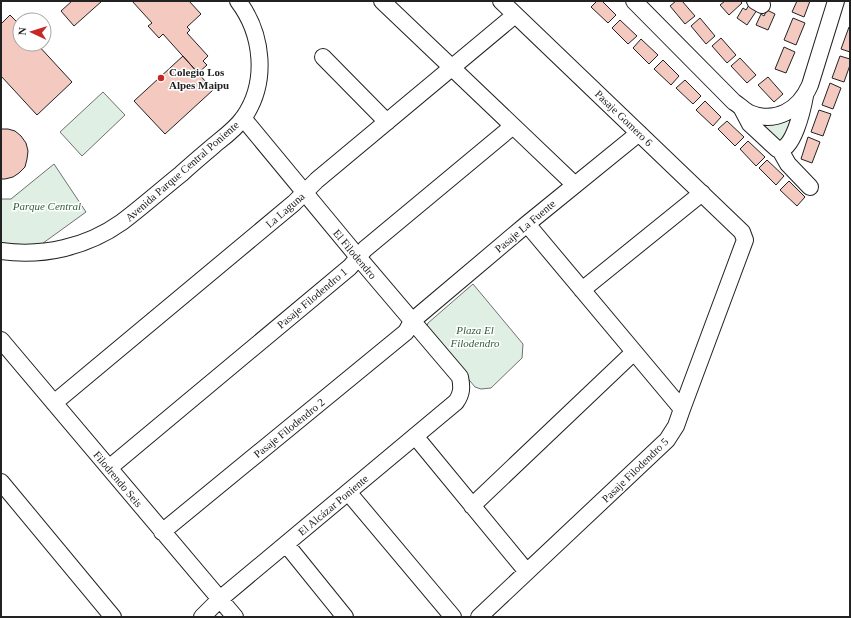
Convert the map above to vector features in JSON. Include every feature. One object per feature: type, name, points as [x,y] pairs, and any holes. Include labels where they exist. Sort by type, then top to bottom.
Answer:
[{"type":"street","name":"Avenida Parque Central Poniente","points":[[1,251],[26,253],[56,250],[85,242],[105,232],[123,221],[159,192],[243,118],[256,92],[260,58],[258,43],[253,26],[238,1]]},
{"type":"street","points":[[382,1],[575,185]]},
{"type":"street","name":"Pasaje Gomero 6","points":[[500,1],[702,193],[742,232],[745,237]]},
{"type":"street","points":[[634,1],[734,102],[748,112],[763,117],[777,116],[791,110],[806,95]]},
{"type":"street","points":[[780,150],[784,149],[789,144],[802,113],[806,95],[836,1]]},
{"type":"street","name":"La Laguna","points":[[54,403],[294,203],[317,180],[515,15]]},
{"type":"street","points":[[323,58],[387,122]]},
{"type":"street","points":[[741,107],[750,124],[777,149],[780,150],[788,164],[810,187]]},
{"type":"street","name":"El Filodendro","points":[[243,118],[304,193],[460,377],[462,391]]},
{"type":"street","name":"Pasaje Filodendro 1","points":[[109,468],[350,267],[365,249],[513,126]]},
{"type":"street","name":"Pasaje La Fuente","points":[[412,321],[527,224],[639,133]]},
{"type":"street","points":[[582,290],[702,193]]},
{"type":"street","points":[[527,224],[682,410]]},
{"type":"street","name":"Pasaje Filodendro 5","points":[[479,617],[667,440],[676,426],[745,243],[745,237]]},
{"type":"street","name":"Pasaje Filodendro 2","points":[[162,532],[406,332],[412,321]]},
{"type":"street","name":"Filodrendo Seis","points":[[1,340],[235,617]]},
{"type":"street","points":[[472,506],[634,352]]},
{"type":"street","name":"El Alcázar Poniente","points":[[202,617],[220,599],[456,402],[462,391]]},
{"type":"street","points":[[415,436],[527,572]]},
{"type":"street","points":[[1,482],[113,617]]},
{"type":"street","points":[[348,492],[453,617]]},
{"type":"street","points":[[286,544],[345,617]]},
{"type":"green space","points":[[103,92],[125,115],[82,156],[60,132]]},
{"type":"green space","points":[[796,115],[781,145],[763,125],[780,123]]},
{"type":"green space","name":"Parque Central","points":[[54,164],[86,212],[39,246],[1,243],[1,199],[11,199]]},
{"type":"green space","name":"Plaza El Filodendro","points":[[473,284],[523,344],[522,358],[491,388],[481,389],[475,387],[430,333],[427,326],[428,323]]},
{"type":"building","points":[[72,1],[102,1],[74,26],[61,11]]},
{"type":"building","points":[[132,1],[189,1],[201,14],[187,27],[190,30],[187,33],[208,56],[203,61],[207,65],[198,73],[163,34],[159,38],[148,26],[152,23]]},
{"type":"building","points":[[597,1],[602,1],[616,15],[608,23],[591,7]]},
{"type":"building","points":[[676,1],[682,1],[695,16],[685,24],[670,6]]},
{"type":"building","points":[[725,1],[740,1],[742,3],[729,15],[720,5]]},
{"type":"building","points":[[797,1],[810,1],[804,17],[792,12]]},
{"type":"building","points":[[749,5],[757,10],[747,25],[737,18],[743,8],[746,10]]},
{"type":"building","points":[[767,10],[775,14],[768,30],[756,25],[761,14],[764,16]]},
{"type":"building","points":[[10,15],[12,17],[12,52],[44,52],[72,82],[37,115],[1,76],[1,24]]},
{"type":"building","points":[[700,18],[715,36],[706,44],[691,26]]},
{"type":"building","points":[[793,18],[805,23],[796,45],[784,40]]},
{"type":"building","points":[[620,20],[637,36],[628,44],[612,28]]},
{"type":"building","points":[[849,27],[850,28],[850,52],[841,49]]},
{"type":"building","points":[[721,38],[736,55],[727,63],[712,46]]},
{"type":"building","points":[[641,39],[658,55],[649,64],[633,48]]},
{"type":"building","points":[[784,47],[795,52],[786,73],[775,69]]},
{"type":"building","points":[[183,56],[213,90],[165,134],[134,101]]},
{"type":"building","points":[[840,56],[850,59],[850,65],[844,82],[832,78]]},
{"type":"building","points":[[740,58],[756,75],[747,83],[731,66]]},
{"type":"building","points":[[663,60],[679,76],[671,85],[654,69]]},
{"type":"building","points":[[768,77],[783,94],[774,102],[758,85]]},
{"type":"building","points":[[685,80],[701,96],[693,104],[676,88]]},
{"type":"building","points":[[830,83],[841,88],[833,109],[822,105]]},
{"type":"building","points":[[705,101],[721,117],[713,126],[696,110]]},
{"type":"building","points":[[819,110],[831,114],[823,136],[811,132]]},
{"type":"building","points":[[727,121],[744,137],[735,146],[718,129]]},
{"type":"building","points":[[1,129],[15,131],[26,143],[28,151],[25,167],[13,177],[5,179],[1,179]]},
{"type":"building","points":[[808,137],[820,142],[812,163],[801,159]]},
{"type":"building","points":[[748,141],[765,157],[756,166],[740,149]]},
{"type":"building","points":[[767,160],[784,176],[776,185],[759,168]]},
{"type":"building","points":[[789,181],[805,197],[797,206],[780,190]]},
{"type":"place","name":"Colegio Los Alpes Maipu","points":[[161,78]]}]
